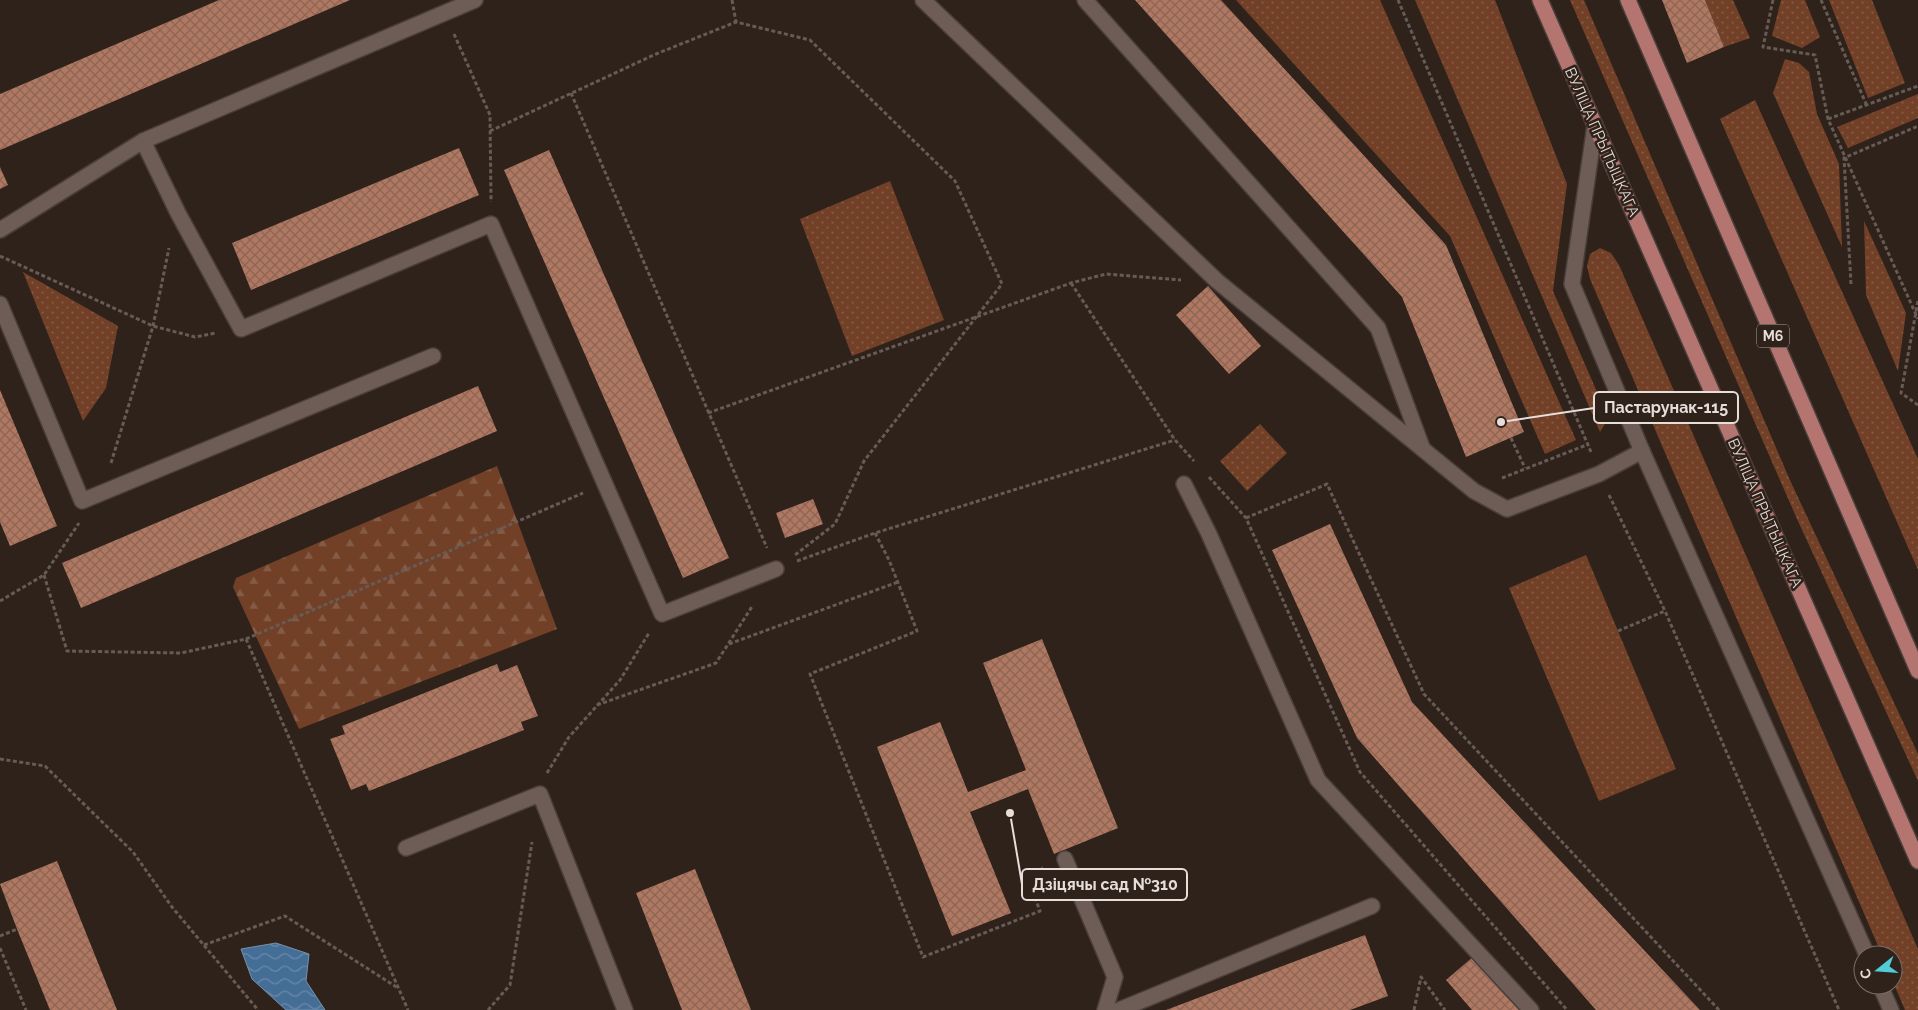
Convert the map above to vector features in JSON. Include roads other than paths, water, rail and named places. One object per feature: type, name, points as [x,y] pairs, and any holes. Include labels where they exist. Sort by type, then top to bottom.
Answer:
[{"type":"main road","name":"ВУЛІЦА ПРЫТЫЦКАГА","points":[[1540,0],[1918,861]]},
{"type":"main road","name":"М6","points":[[1628,0],[1918,671]]},
{"type":"lane","points":[[0,230],[143,141],[475,0]]},
{"type":"lane","points":[[923,0],[1217,281],[1474,491],[1506,509],[1600,474],[1642,451]]},
{"type":"lane","points":[[1085,0],[1378,328],[1423,449]]},
{"type":"lane","points":[[1595,126],[1572,284],[1642,451],[1863,945]]},
{"type":"lane","points":[[143,141],[178,213],[241,329],[491,224],[662,614],[776,569]]},
{"type":"lane","points":[[0,304],[82,501],[433,356]]},
{"type":"lane","points":[[1184,484],[1209,534],[1318,780],[1531,1010]]},
{"type":"lane","points":[[406,848],[540,794],[625,1010]]},
{"type":"lane","points":[[1065,859],[1115,977],[1105,1010]]},
{"type":"lane","points":[[1119,1010],[1372,906]]},
{"type":"lane","points":[[1884,995],[1891,1010]]},
{"type":"water","points":[[276,943],[309,954],[306,981],[325,1010],[286,1010],[252,979],[241,949]]},
{"type":"place","name":"Пастарунак-115","points":[[1501,422]]},
{"type":"place","name":"Дзіцячы сад №310","points":[[1010,813]]}]
